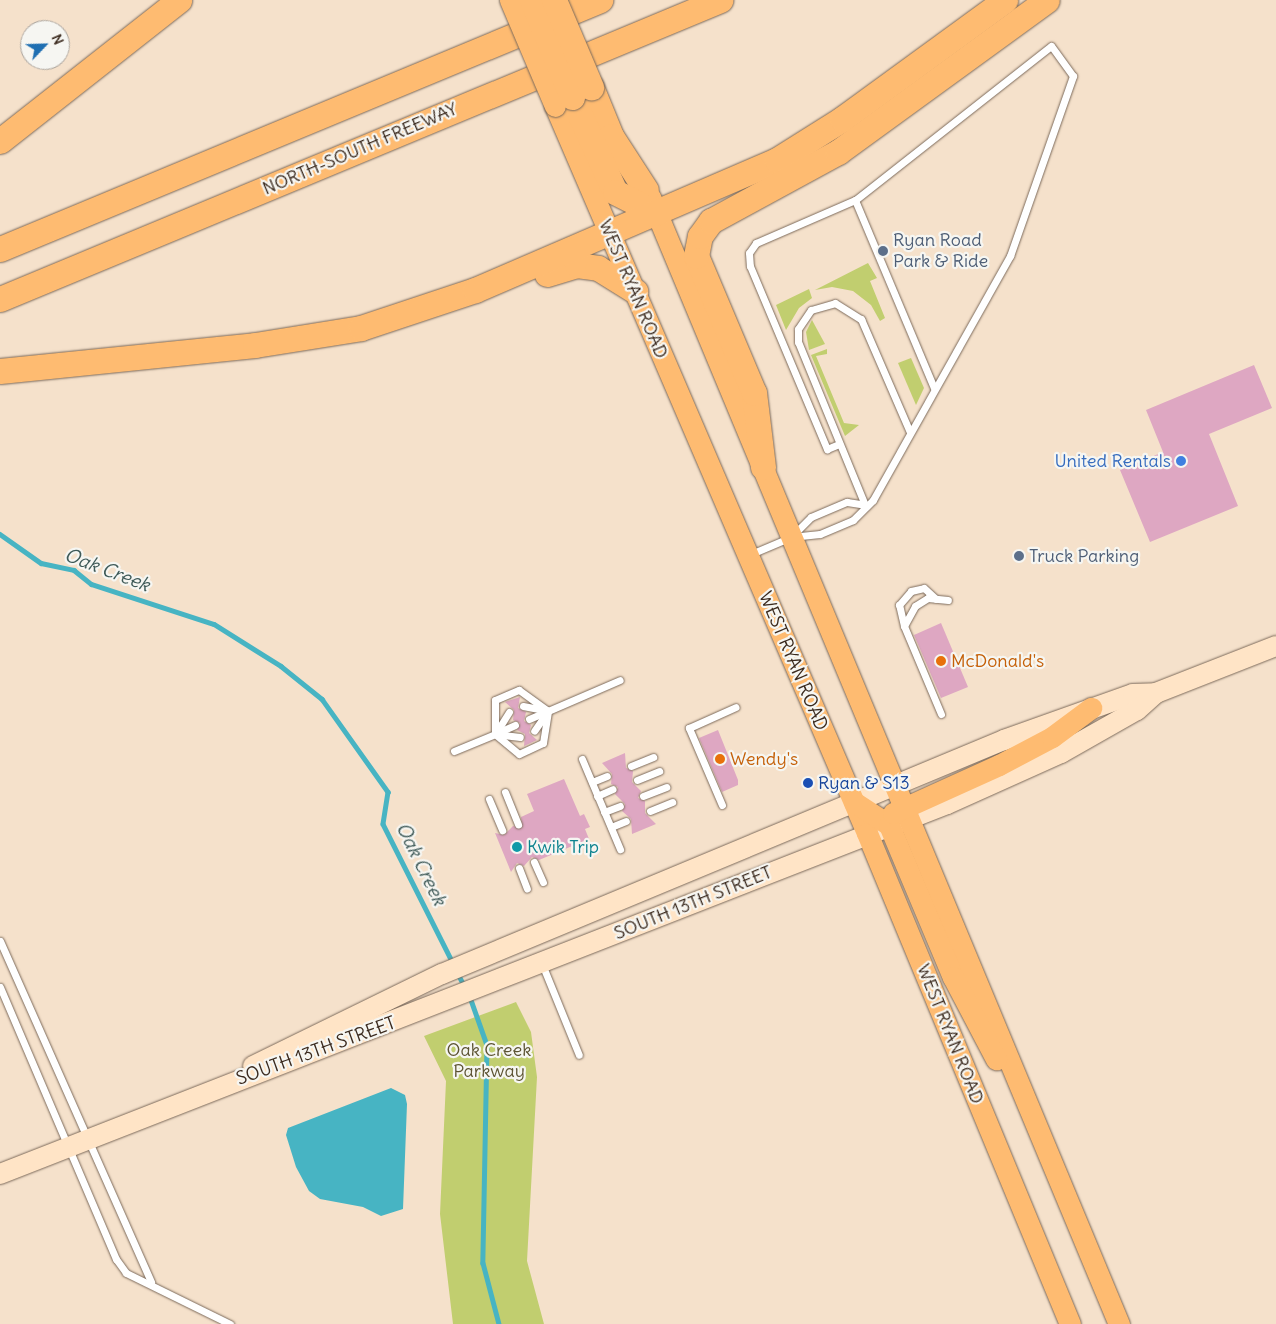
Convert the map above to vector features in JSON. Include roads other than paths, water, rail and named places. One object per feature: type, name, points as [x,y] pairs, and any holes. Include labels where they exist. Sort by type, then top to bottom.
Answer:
[{"type":"highway","points":[[0,141],[179,0]]},
{"type":"highway","points":[[532,0],[580,93],[646,190]]},
{"type":"highway","points":[[554,0],[580,93],[615,192],[656,212]]},
{"type":"highway","points":[[0,249],[600,0]]},
{"type":"highway","name":"NORTH-SOUTH FREEWAY","points":[[0,299],[720,0]]},
{"type":"highway","points":[[388,321],[609,233],[777,160],[842,119],[1005,0]]},
{"type":"highway","points":[[763,467],[754,393],[696,256],[700,236],[711,221],[838,152],[1047,0]]},
{"type":"highway","points":[[0,370],[255,345],[388,321],[430,318],[577,265],[598,268],[634,291]]},
{"type":"main road","name":"WEST RYAN ROAD","points":[[510,0],[580,93]]},
{"type":"main road","name":"WEST RYAN ROAD","points":[[565,0],[580,93],[609,233],[854,802],[880,826],[1070,1324]]},
{"type":"main road","points":[[646,190],[908,811],[1118,1323]]},
{"type":"main road","points":[[1025,1099],[994,1057],[880,826],[1052,736],[1091,708]]},
{"type":"street","name":"SOUTH 13TH STREET","points":[[216,1087],[296,1042],[442,974],[854,802],[1091,708],[1133,694],[1156,693],[1276,646]]},
{"type":"street","name":"SOUTH 13TH STREET","points":[[908,811],[1023,772],[1137,710],[1156,693]]},
{"type":"street","name":"SOUTH 13TH STREET","points":[[0,1174],[216,1087],[457,999],[880,826]]},
{"type":"lane","points":[[748,556],[791,537],[820,534],[853,520],[865,505],[873,500],[934,388],[1010,256],[1073,76],[1051,46],[855,200],[756,243],[749,253],[759,287],[827,449],[839,444]]},
{"type":"lane","points":[[855,200],[934,388]]},
{"type":"lane","points":[[865,505],[798,342],[804,318],[826,303],[843,305],[861,319],[910,432]]},
{"type":"lane","points":[[791,537],[812,517],[847,502],[865,505]]},
{"type":"lane","points":[[936,599],[924,588],[911,591],[899,605],[904,626],[940,714]]},
{"type":"lane","points":[[904,626],[915,606],[928,598],[948,600]]},
{"type":"lane","points":[[529,719],[620,680]]},
{"type":"lane","points":[[495,734],[495,700],[519,690],[548,711]]},
{"type":"lane","points":[[523,706],[548,711]]},
{"type":"lane","points":[[722,804],[689,728],[736,708]]},
{"type":"lane","points":[[534,731],[548,711]]},
{"type":"lane","points":[[495,734],[519,754],[543,743],[548,711]]},
{"type":"lane","points":[[495,734],[510,712]]},
{"type":"lane","points":[[454,751],[515,725]]},
{"type":"lane","points":[[495,734],[520,737]]},
{"type":"lane","points":[[631,766],[653,757]]},
{"type":"lane","points":[[582,759],[620,848]]},
{"type":"lane","points":[[637,780],[659,771]]},
{"type":"lane","points":[[592,782],[607,776]]},
{"type":"lane","points":[[643,796],[666,787]]},
{"type":"lane","points":[[598,796],[613,790]]},
{"type":"lane","points":[[505,792],[518,824]]},
{"type":"lane","points":[[489,799],[502,830]]},
{"type":"lane","points":[[650,811],[672,802]]},
{"type":"lane","points":[[604,812],[620,806]]},
{"type":"lane","points":[[611,827],[626,821]]},
{"type":"lane","points":[[534,862],[543,882]]},
{"type":"lane","points":[[519,868],[528,889]]},
{"type":"lane","points":[[0,941],[76,1142],[116,1259],[126,1272],[150,1282],[230,1324]]},
{"type":"lane","points":[[542,964],[579,1055]]},
{"type":"lane","points":[[0,987],[76,1142],[150,1282]]},
{"type":"water","points":[[391,1088],[405,1095],[407,1104],[403,1209],[381,1216],[363,1207],[320,1199],[309,1191],[296,1167],[286,1135],[288,1128]]},
{"type":"waterway","name":"Oak Creek","points":[[0,534],[41,563],[74,570],[91,584],[214,624],[281,666],[322,699],[388,792],[383,824],[453,963]]},
{"type":"waterway","name":"Oak Creek","points":[[457,972],[465,987]]},
{"type":"waterway","name":"Oak Creek","points":[[470,997],[487,1045],[483,1263],[499,1324]]},
{"type":"place","name":"Ryan Road Park & Ride","points":[[883,251]]},
{"type":"place","name":"United Rentals","points":[[1181,461]]},
{"type":"place","name":"Truck Parking","points":[[1019,556]]},
{"type":"place","name":"McDonald's","points":[[941,661]]},
{"type":"place","name":"Wendy's","points":[[720,759]]},
{"type":"place","name":"Ryan & S13","points":[[808,783]]},
{"type":"place","name":"Kwik Trip","points":[[517,847]]},
{"type":"park label","name":"Oak Creek Parkway","points":[[489,1061]]}]
